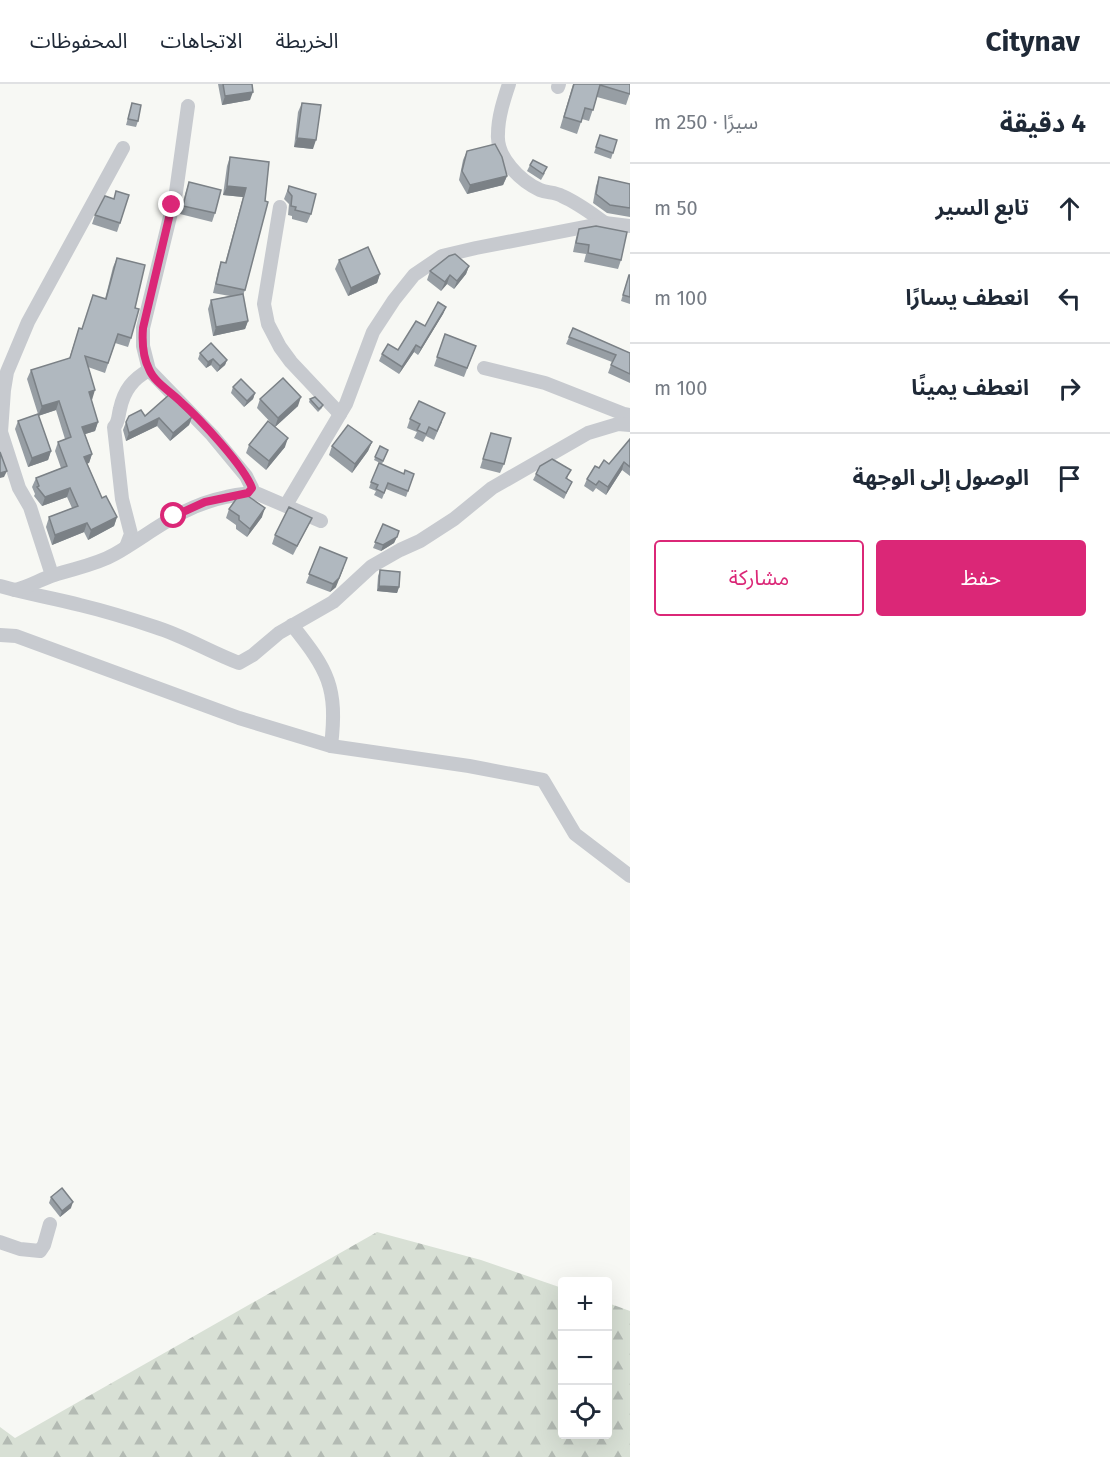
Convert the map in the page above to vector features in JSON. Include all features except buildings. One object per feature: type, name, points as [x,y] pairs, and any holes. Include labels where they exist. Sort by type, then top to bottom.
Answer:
[{"type":"street","points":[[509,84],[497,136],[504,157],[519,177],[541,191],[559,194],[578,204],[605,223]]},
{"type":"street","points":[[188,106],[176,192],[143,328],[143,346],[149,370],[195,416],[237,465],[250,482],[252,488],[248,493]]},
{"type":"street","points":[[52,576],[30,507],[19,488],[1,432],[3,390],[11,362],[28,322],[123,148]]},
{"type":"street","points":[[280,207],[264,304],[268,324],[291,362],[340,414]]},
{"type":"street","points":[[286,505],[353,389],[373,333],[414,275],[442,256],[465,250],[605,223],[630,226]]},
{"type":"street","points":[[484,368],[545,383],[630,415]]},
{"type":"street","points":[[126,547],[131,534],[122,500],[114,427],[129,386],[139,375],[149,370]]},
{"type":"street","points":[[0,586],[80,604],[153,626],[188,639],[215,654],[239,663],[292,625],[333,602],[372,566],[420,541],[454,519],[492,488],[588,433],[618,424],[630,424]]},
{"type":"street","points":[[15,590],[96,563],[126,547],[187,508],[210,500],[248,493],[258,494],[321,521]]},
{"type":"street","points":[[292,625],[322,664],[330,682],[334,716],[331,746]]},
{"type":"street","points":[[0,635],[16,636],[239,718],[331,746],[468,766],[543,780],[575,834],[630,876]]},
{"type":"street","points":[[0,1242],[20,1249],[40,1251],[50,1224]]},
{"type":"green space","points":[[377,1232],[481,1260],[558,1287],[558,1439],[612,1439],[612,1304],[630,1311],[630,1457],[0,1457],[0,1427],[15,1438]]},
{"type":"route","points":[[172,205],[143,328],[143,346],[147,363],[153,375],[195,416],[237,465],[252,488],[248,493],[205,502],[187,508],[174,516]]}]
